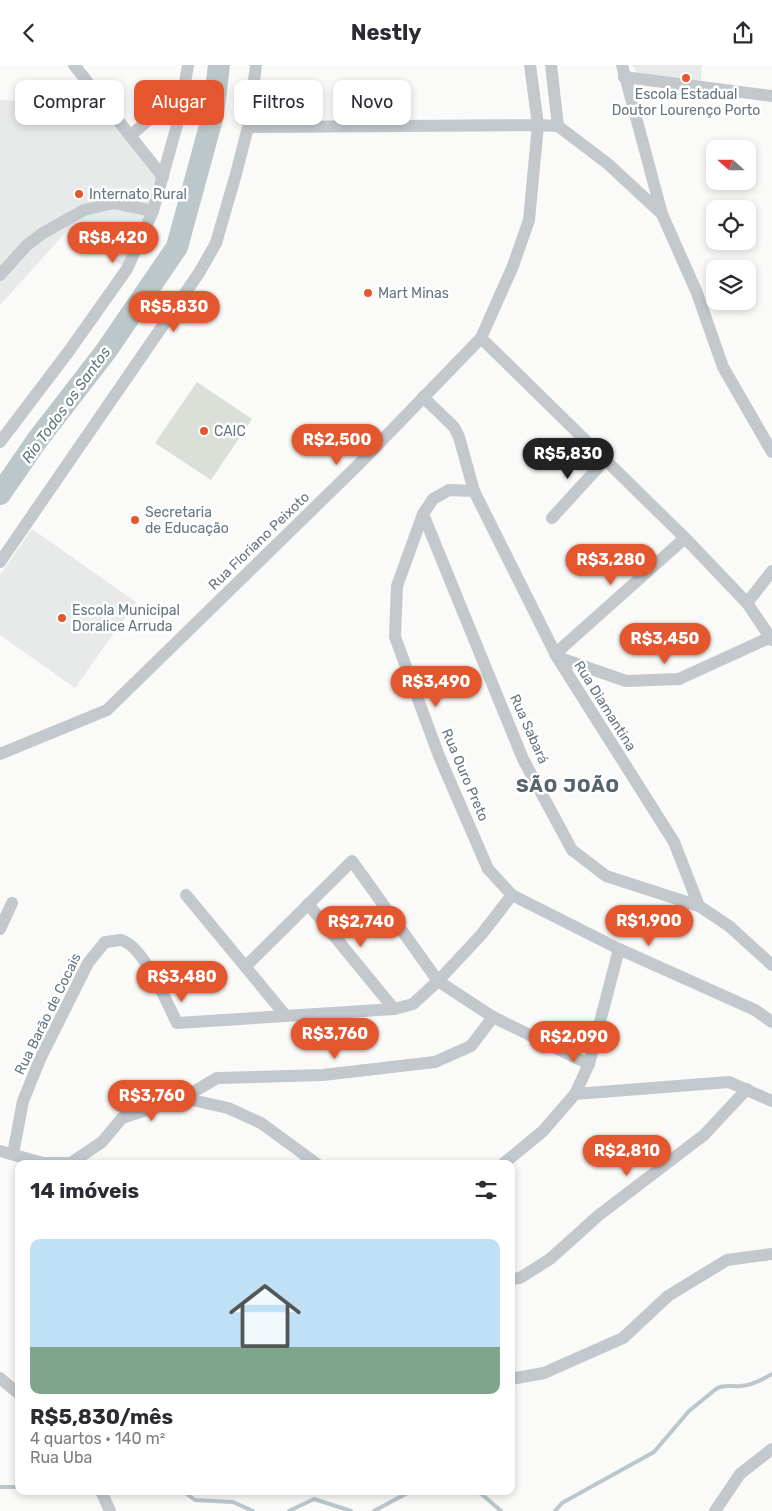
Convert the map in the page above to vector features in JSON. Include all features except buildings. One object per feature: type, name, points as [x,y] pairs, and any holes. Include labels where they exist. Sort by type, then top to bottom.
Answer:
[{"type":"street","points":[[74,65],[163,177]]},
{"type":"street","points":[[186,80],[188,65]]},
{"type":"street","points":[[0,562],[199,273],[216,243],[248,127],[256,65]]},
{"type":"street","name":"Rua Floriano Peixoto","points":[[0,754],[107,710],[357,466],[481,338],[514,266],[529,220],[538,125],[530,65]]},
{"type":"street","points":[[552,65],[558,126]]},
{"type":"street","points":[[772,96],[623,71],[662,214],[697,293],[723,367],[772,453]]},
{"type":"street","points":[[130,136],[143,125]]},
{"type":"street","points":[[0,442],[69,351],[126,269],[153,211],[177,125]]},
{"type":"street","points":[[248,127],[558,126],[608,163],[662,214]]},
{"type":"street","points":[[0,275],[37,237],[84,210],[114,203],[153,211]]},
{"type":"street","points":[[481,338],[685,538],[747,603],[771,638],[678,679],[626,681],[556,656],[685,538]]},
{"type":"street","name":"Rua Diamantina","points":[[424,397],[454,427],[459,437],[474,491],[556,656],[674,842],[699,906]]},
{"type":"street","points":[[552,518],[605,460]]},
{"type":"street","points":[[423,514],[433,499],[449,490],[474,491]]},
{"type":"street","name":"Rua Ouro Preto","points":[[423,514],[397,586],[395,637],[439,755],[488,869],[512,895]]},
{"type":"street","name":"Rua Sabará","points":[[423,514],[524,759],[572,849],[606,876],[699,906],[729,926],[772,965]]},
{"type":"street","points":[[747,603],[772,571]]},
{"type":"street","points":[[246,966],[349,862],[355,862],[438,981],[493,1017],[589,1064]]},
{"type":"street","points":[[186,895],[286,1016]]},
{"type":"street","points":[[512,895],[619,949],[755,1010],[772,1022]]},
{"type":"street","name":"Rua Barão de Cocais","points":[[13,1154],[23,1101],[41,1057],[88,963],[105,942],[120,940],[134,947],[156,982],[177,1023],[394,1009],[413,1004],[438,981],[481,935],[512,895]]},
{"type":"street","points":[[0,929],[12,903]]},
{"type":"street","points":[[308,904],[394,1009]]},
{"type":"street","points":[[508,1160],[542,1131],[575,1094],[589,1064],[619,949]]},
{"type":"street","points":[[75,1160],[102,1142],[122,1118],[183,1098],[217,1078],[323,1075],[435,1062],[471,1046],[493,1017]]},
{"type":"street","points":[[575,1094],[729,1082],[772,1101]]},
{"type":"street","points":[[515,1279],[520,1279],[550,1259],[599,1215],[704,1135],[747,1089]]},
{"type":"street","points":[[183,1098],[228,1108],[261,1123],[311,1160]]},
{"type":"street","points":[[0,1151],[33,1160]]},
{"type":"street","points":[[515,1378],[544,1373],[623,1338],[668,1296],[727,1260],[772,1254]]},
{"type":"street","points":[[0,1377],[15,1387]]},
{"type":"street","points":[[715,1511],[740,1475],[772,1449]]},
{"type":"street","points":[[104,1495],[110,1511]]},
{"type":"shaded area","name":"Escola Estadual Doutor Lourenço Porto","points":[[632,65],[702,65],[701,82],[638,73]]},
{"type":"shaded area","name":"Internato Rural","points":[[0,100],[15,101],[15,125],[121,125],[163,177],[127,269],[68,230],[0,305]]},
{"type":"shaded area","name":"CAIC","points":[[197,382],[252,419],[211,480],[155,443]]},
{"type":"shaded area","name":"Escola Municipal Doralice Arruda","points":[[32,529],[136,602],[75,688],[0,635],[0,575]]},
{"type":"waterway","name":"Rio Todos os Santos","points":[[0,494],[38,439],[106,351],[177,247],[213,115],[219,65]]},
{"type":"waterway","points":[[555,1511],[562,1503],[654,1452],[689,1411],[719,1387],[749,1385],[772,1374]]},
{"type":"waterway","points":[[0,1487],[15,1487]]},
{"type":"waterway","points":[[188,1495],[195,1500],[233,1502],[253,1511]]},
{"type":"waterway","points":[[374,1511],[404,1495]]},
{"type":"waterway","points":[[483,1495],[501,1511]]},
{"type":"waterway","points":[[289,1511],[314,1499],[351,1511]]},
{"type":"place","name":"Escola Estadual Doutor Lourenço Porto","points":[[686,78]]},
{"type":"place","name":"Internato Rural","points":[[79,194]]},
{"type":"place","name":"Mart Minas","points":[[368,293]]},
{"type":"place","name":"CAIC","points":[[204,431]]},
{"type":"place","name":"Secretaria de Educação","points":[[135,520]]},
{"type":"place","name":"Escola Municipal Doralice Arruda","points":[[62,618]]},
{"type":"district","name":"SÃO JOÃO","points":[[568,785]]}]
